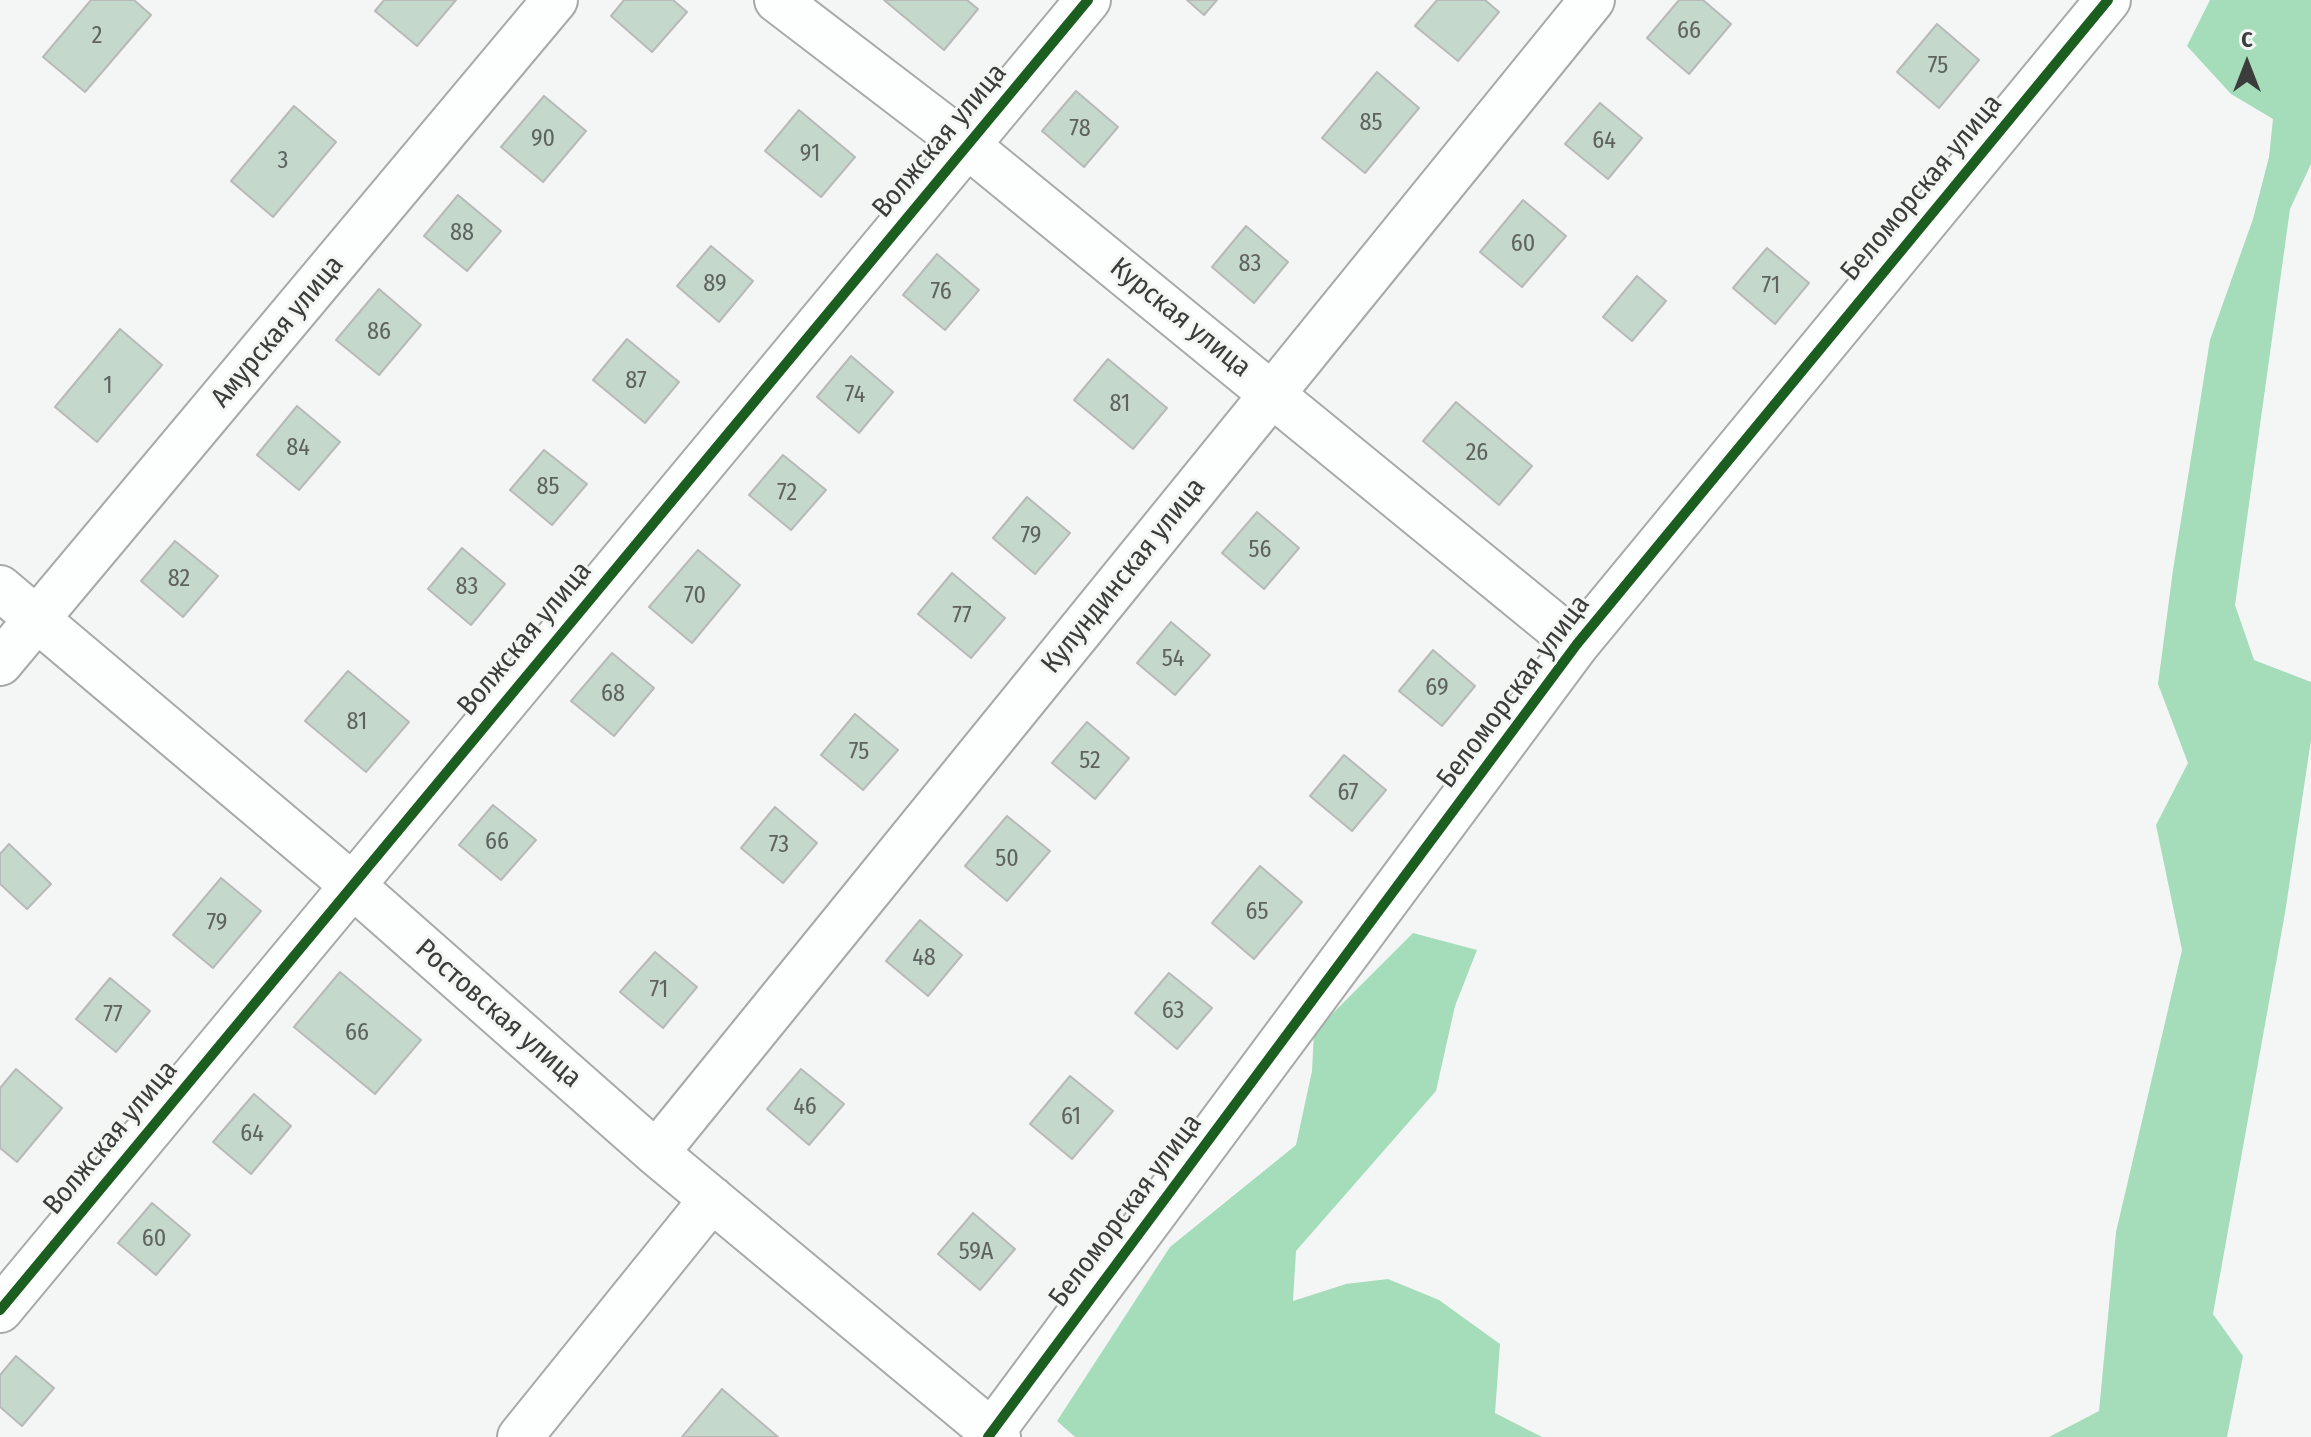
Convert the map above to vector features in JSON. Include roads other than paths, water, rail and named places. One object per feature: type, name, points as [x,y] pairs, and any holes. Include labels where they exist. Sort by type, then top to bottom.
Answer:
[{"type":"street","name":"Амурская улица","points":[[0,663],[555,0]]},
{"type":"street","name":"Курская улица","points":[[777,0],[968,146],[1577,644]]},
{"type":"street","name":"Волжская улица","points":[[0,1310],[1088,0]]},
{"type":"street","name":"Кулундинская улица","points":[[656,1153],[1592,0]]},
{"type":"street","name":"Беломорская улица","points":[[993,1435],[1577,644],[2108,0]]},
{"type":"street","name":"Ростовская улица","points":[[0,588],[351,884],[656,1153],[993,1435]]},
{"type":"street","points":[[520,1437],[712,1199]]}]
